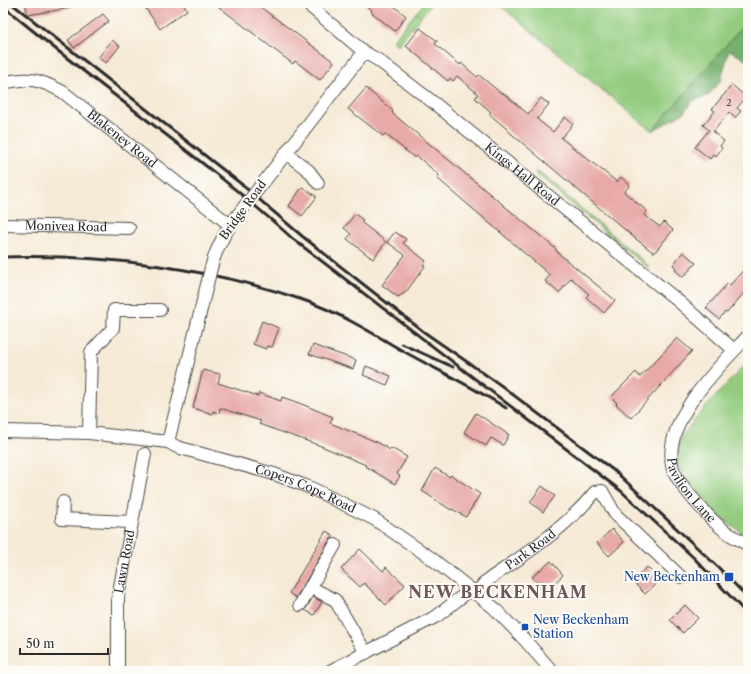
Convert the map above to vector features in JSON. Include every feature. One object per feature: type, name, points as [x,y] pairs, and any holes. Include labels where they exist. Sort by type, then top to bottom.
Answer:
[{"type":"street","name":"Kings Hall Road","points":[[306,3],[364,52],[378,60],[440,108],[680,303],[734,350]]},
{"type":"street","name":"Bridge Road","points":[[168,442],[217,248],[230,225],[364,52]]},
{"type":"street","name":"Blakeney Road","points":[[3,83],[20,79],[43,81],[63,92],[230,225]]},
{"type":"street","points":[[286,154],[309,171],[318,183]]},
{"type":"street","name":"Monivea Road","points":[[3,225],[129,228]]},
{"type":"street","points":[[89,433],[91,352],[112,328],[114,310],[160,310]]},
{"type":"street","name":"Pavilion Lane","points":[[748,336],[692,398],[682,418],[672,448],[672,466],[674,473],[685,488],[714,522],[725,532],[748,545]]},
{"type":"street","name":"Copers Cope Road","points":[[3,431],[89,433],[168,442],[177,447],[226,459],[274,474],[311,488],[374,519],[431,558],[493,608],[523,638],[552,671]]},
{"type":"street","name":"Lawn Road","points":[[118,671],[118,596],[145,454]]},
{"type":"street","name":"Park Road","points":[[330,671],[437,616],[465,594],[480,588],[485,582],[535,548],[581,510],[595,492],[602,491],[615,514],[681,577]]},
{"type":"street","points":[[63,502],[62,520],[131,522]]},
{"type":"street","points":[[300,605],[335,545]]},
{"type":"street","points":[[310,587],[335,600],[366,653]]},
{"type":"green space","points":[[424,3],[432,3],[398,45],[392,41]]},
{"type":"green space","points":[[497,3],[748,3],[748,20],[652,131]]},
{"type":"green space","points":[[748,20],[748,61],[729,50],[721,80],[708,96],[692,101],[684,113],[652,131]]},
{"type":"green space","points":[[537,171],[649,266],[648,268],[535,173]]},
{"type":"green space","points":[[748,361],[748,536],[711,510],[699,498],[681,473],[677,459],[678,445],[689,427]]},
{"type":"building","points":[[25,3],[70,3],[70,8],[28,15]]},
{"type":"building","points":[[142,3],[183,3],[187,10],[160,29]]},
{"type":"building","points":[[214,3],[255,3],[334,62],[320,80],[295,61],[293,64]]},
{"type":"building","points":[[362,3],[390,3],[406,16],[395,31]]},
{"type":"building","points":[[103,14],[109,21],[74,48],[68,40]]},
{"type":"building","points":[[420,28],[437,41],[435,44],[460,65],[461,63],[477,77],[479,75],[528,114],[541,98],[549,104],[537,119],[553,132],[565,117],[573,124],[561,138],[617,182],[621,177],[630,185],[624,192],[647,211],[644,215],[660,227],[664,222],[673,230],[655,252],[636,239],[489,114],[491,112],[475,98],[478,94],[457,76],[453,81],[450,78],[448,81],[406,46]]},
{"type":"building","points":[[112,40],[120,46],[106,63],[98,58]]},
{"type":"building","points":[[732,85],[746,97],[737,108],[741,111],[735,118],[729,112],[713,132],[724,141],[720,146],[722,148],[716,156],[713,154],[710,159],[695,147],[709,130],[703,125],[715,111],[712,109]]},
{"type":"building","points":[[366,88],[393,111],[392,113],[555,248],[558,253],[615,300],[604,313],[586,297],[589,294],[571,278],[559,293],[545,281],[550,275],[437,178],[439,175],[417,156],[415,158],[385,134],[383,136],[348,109]]},
{"type":"building","points":[[302,187],[316,196],[316,198],[302,216],[289,206]]},
{"type":"building","points":[[355,214],[363,220],[361,222],[386,242],[373,259],[347,239],[351,234],[344,228]]},
{"type":"building","points":[[395,232],[406,239],[403,243],[426,261],[423,265],[425,266],[406,292],[398,297],[382,285],[405,255],[387,242]]},
{"type":"building","points":[[683,252],[696,263],[683,277],[675,270],[676,268],[673,265]]},
{"type":"building","points":[[748,265],[748,288],[727,313],[725,312],[719,319],[706,308],[727,284],[730,285]]},
{"type":"building","points":[[262,321],[279,328],[272,347],[267,346],[266,349],[253,344]]},
{"type":"building","points":[[677,338],[692,351],[631,418],[616,404],[617,403],[611,397],[636,372],[640,377]]},
{"type":"building","points":[[313,345],[356,360],[353,369],[309,354]]},
{"type":"building","points":[[366,366],[391,376],[387,385],[363,375]]},
{"type":"building","points":[[203,370],[220,374],[218,383],[258,396],[259,393],[281,401],[282,397],[333,417],[330,423],[379,443],[390,450],[391,448],[407,457],[397,474],[400,476],[395,484],[365,466],[366,465],[321,446],[259,424],[261,421],[220,408],[219,413],[213,411],[213,414],[193,408]]},
{"type":"building","points":[[476,413],[509,435],[503,445],[491,438],[486,446],[464,432]]},
{"type":"building","points":[[435,468],[450,477],[451,475],[480,494],[466,517],[452,509],[451,510],[422,491]]},
{"type":"building","points":[[542,486],[555,496],[543,512],[530,502]]},
{"type":"building","points":[[612,529],[624,542],[609,556],[597,543]]},
{"type":"building","points":[[326,531],[334,536],[329,541],[296,598],[289,593]]},
{"type":"building","points":[[360,549],[383,571],[386,567],[405,585],[386,605],[364,583],[360,587],[341,569]]},
{"type":"building","points":[[551,561],[563,575],[545,592],[532,577]]},
{"type":"building","points":[[647,567],[660,580],[645,594],[632,581]]},
{"type":"building","points":[[313,597],[322,602],[314,615],[305,610]]},
{"type":"building","points":[[685,605],[698,618],[683,633],[670,620]]},
{"type":"railway","points":[[11,3],[240,183],[302,236],[424,332],[499,384],[617,473],[719,568],[748,598]]},
{"type":"railway","points":[[3,6],[39,36],[186,150],[258,208],[293,239],[621,491],[694,558],[748,615]]},
{"type":"railway","points":[[3,257],[79,258],[118,261],[195,272],[270,290],[306,301],[343,317],[506,408]]},
{"type":"railway","points":[[402,344],[453,367]]},
{"type":"place","name":"New Beckenham","points":[[729,577]]},
{"type":"place","name":"New Beckenham Station","points":[[525,627]]},
{"type":"district","name":"NEW BECKENHAM","points":[[498,592]]}]
